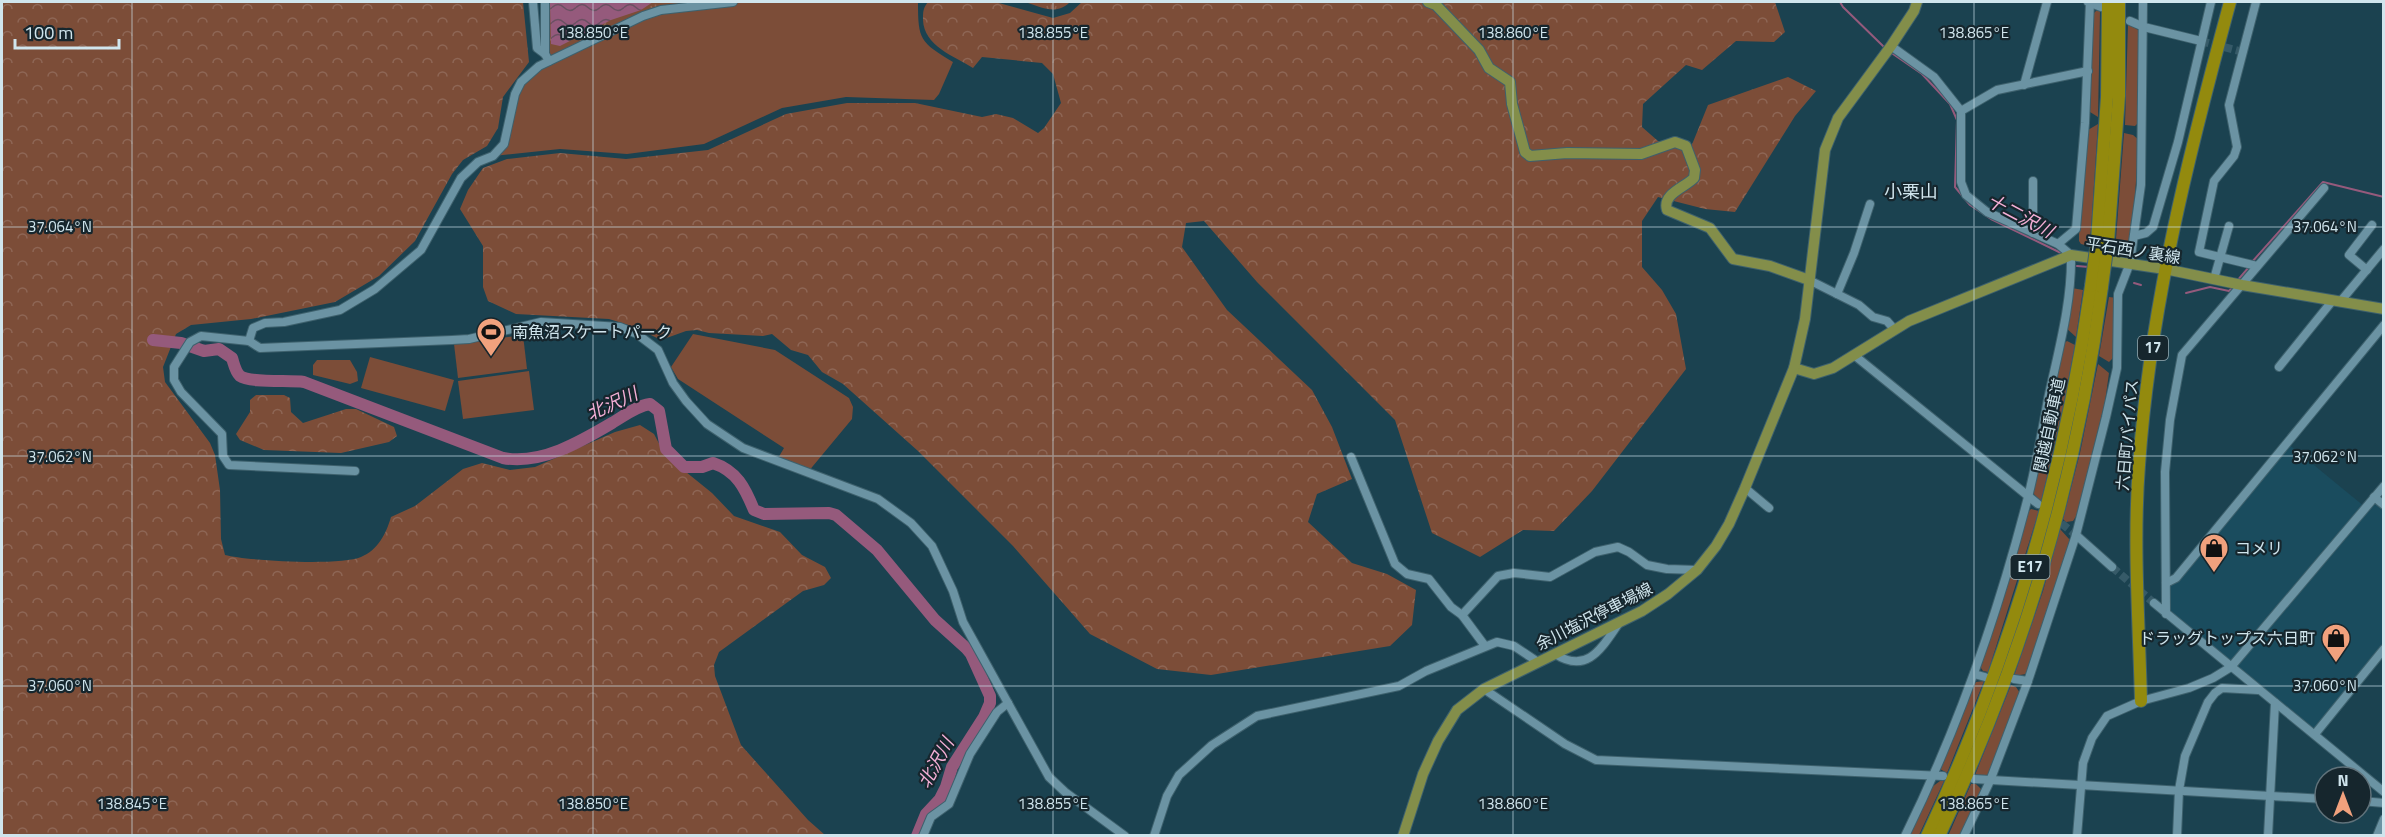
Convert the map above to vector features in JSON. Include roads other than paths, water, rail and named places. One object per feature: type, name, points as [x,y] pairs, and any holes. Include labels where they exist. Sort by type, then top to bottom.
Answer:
[{"type":"highway","name":"関越自動車道","points":[[1939,836],[1998,698],[2017,646],[2049,543],[2079,425],[2119,96],[2119,2]]},
{"type":"highway","name":"六日町バイパス","points":[[2141,701],[2137,543],[2139,468],[2145,402],[2165,269],[2188,165],[2230,2]]},
{"type":"highway","name":"関越自動車道","points":[[2103,241],[2107,97],[2104,4]]},
{"type":"highway","name":"関越自動車道","points":[[1927,836],[1987,696],[2038,540],[2065,432],[2097,286]]},
{"type":"main road","points":[[1428,2],[1436,5],[1479,50],[1489,68],[1510,82],[1512,104],[1525,152],[1530,156],[1568,153],[1641,154],[1675,142],[1686,146],[1695,170],[1694,178],[1667,197],[1665,204],[1667,210],[1710,228],[1733,259],[1770,266],[1809,280],[1825,150],[1838,118],[1891,46],[1914,11],[1917,2]]},
{"type":"main road","name":"平石西ノ裏線","points":[[1794,368],[1814,374],[1833,368],[1909,321],[2071,255],[2165,269],[2242,285],[2384,309]]},
{"type":"main road","name":"余川塩沢停車場線","points":[[1403,836],[1423,774],[1438,741],[1457,710],[1484,688],[1620,622],[1668,594],[1697,570],[1716,546],[1745,488],[1794,368],[1805,319],[1809,280]]},
{"type":"street","points":[[533,2],[537,48],[547,57]]},
{"type":"street","points":[[545,2],[547,57]]},
{"type":"street","points":[[249,341],[254,327],[265,323],[285,322],[340,310],[375,289],[421,250],[461,178],[478,162],[493,156],[504,144],[515,94],[521,82],[547,57],[661,10],[733,2]]},
{"type":"street","points":[[2024,85],[2047,2]]},
{"type":"street","points":[[2058,244],[2076,229],[2088,71],[2089,2],[2104,4]]},
{"type":"street","points":[[1964,836],[1990,781],[2028,681],[2076,535],[2117,368],[2118,294],[2130,263],[2141,185],[2143,2]]},
{"type":"street","points":[[2134,236],[2146,233],[2153,227],[2178,142],[2211,2]]},
{"type":"street","points":[[2256,2],[2229,105],[2237,147],[2234,156],[2214,181],[2199,252],[2257,266]]},
{"type":"street","points":[[2130,21],[2144,27],[2201,41]]},
{"type":"street","points":[[1891,46],[1934,77],[1953,98],[1961,111],[1961,182],[1966,195],[1987,212],[2058,244],[2071,255],[2072,275],[2063,330],[2028,496],[1974,674],[1939,776],[1905,836]]},
{"type":"street","points":[[1961,111],[1997,90],[2088,71]]},
{"type":"street","points":[[2033,181],[2033,233]]},
{"type":"street","points":[[2166,614],[2164,472],[2170,420],[2182,355],[2324,188]]},
{"type":"street","points":[[1837,294],[1870,204]]},
{"type":"street","points":[[2367,270],[2349,255],[2372,225]]},
{"type":"street","points":[[2214,279],[2229,226]]},
{"type":"street","points":[[2279,367],[2384,249]]},
{"type":"street","points":[[1809,280],[1868,310],[1873,317],[1887,321],[1894,329]]},
{"type":"street","points":[[355,471],[229,465],[223,456],[222,434],[181,392],[174,380],[174,367],[190,342],[201,336],[249,341],[260,348],[453,340],[469,339],[541,322],[602,324],[620,327],[637,334],[657,350],[673,383],[707,424],[743,448],[878,499],[911,523],[932,546],[953,591],[963,622],[1049,777],[1065,792],[1125,836]]},
{"type":"street","points":[[2166,583],[2176,578],[2384,325]]},
{"type":"street","points":[[1854,355],[2038,504]]},
{"type":"street","points":[[1351,457],[1395,564],[1407,574],[1429,579],[1451,607],[1462,615],[1485,646]]},
{"type":"street","points":[[2077,836],[2082,763],[2092,738],[2107,716],[2141,701],[2189,688],[2231,667],[2384,486]]},
{"type":"street","points":[[1745,488],[1769,508]]},
{"type":"street","points":[[2374,497],[2384,505]]},
{"type":"street","points":[[2076,535],[2112,567]]},
{"type":"street","points":[[1462,615],[1498,576],[1514,573],[1550,578],[1595,552],[1618,547],[1647,565],[1667,569],[1697,570]]},
{"type":"street","points":[[2154,603],[2384,792]]},
{"type":"street","points":[[1555,654],[1563,659],[1583,661],[1597,655],[1620,622]]},
{"type":"street","points":[[1154,836],[1167,796],[1179,775],[1212,745],[1257,716],[1399,686],[1426,670],[1497,642],[1514,646],[1538,662]]},
{"type":"street","points":[[2315,734],[2384,649]]},
{"type":"street","points":[[1974,674],[1985,677]]},
{"type":"street","points":[[2014,680],[2028,681]]},
{"type":"street","points":[[1484,688],[1565,744],[1596,760],[1939,776]]},
{"type":"street","points":[[2177,836],[2179,790],[2185,756],[2208,702],[2222,688],[2259,690]]},
{"type":"street","points":[[923,836],[931,817],[949,804],[970,754],[997,712],[1008,703]]},
{"type":"street","points":[[2268,836],[2275,703]]},
{"type":"street","points":[[1974,779],[2313,798]]},
{"type":"street","points":[[2377,836],[2384,819]]},
{"type":"water","points":[[550,2],[653,2],[641,10],[611,20],[560,46],[551,44]]},
{"type":"waterway","name":"十二沢川","points":[[1840,2],[1883,46]]},
{"type":"waterway","name":"十二沢川","points":[[1893,54],[1922,74],[1950,104],[1957,120],[1955,187],[1970,205],[1991,219],[2061,253]]},
{"type":"waterway","name":"十二沢川","points":[[2252,262],[2323,182],[2384,197]]},
{"type":"waterway","name":"十二沢川","points":[[2077,266],[2089,267]]},
{"type":"waterway","name":"十二沢川","points":[[2237,281],[2249,267]]},
{"type":"waterway","name":"十二沢川","points":[[2134,283],[2141,285]]},
{"type":"waterway","name":"十二沢川","points":[[2186,293],[2210,287],[2229,291],[2232,288]]},
{"type":"waterway","name":"北沢川","points":[[153,340],[181,343],[204,351],[219,349],[232,358],[237,372],[245,378],[304,382],[503,458],[532,458],[560,450],[635,409],[650,404],[659,411],[666,449],[684,467],[702,467],[713,463],[721,466],[739,481],[754,510],[764,514],[829,513],[836,515],[877,550],[935,620],[966,648],[990,696],[990,703],[984,717],[952,767],[940,799],[926,814],[917,836]]},
{"type":"tunnel","points":[[2201,41],[2243,52]]},
{"type":"tunnel","points":[[2052,516],[2076,535]]},
{"type":"tunnel","points":[[2112,567],[2154,603]]},
{"type":"place","name":"南魚沼スケートパーク","points":[[491,358]]},
{"type":"place","name":"コメリ","points":[[2214,574]]},
{"type":"place","name":"ドラッグトップス六日町","points":[[2336,664]]},
{"type":"district","name":"小栗山","points":[[1911,192]]}]
